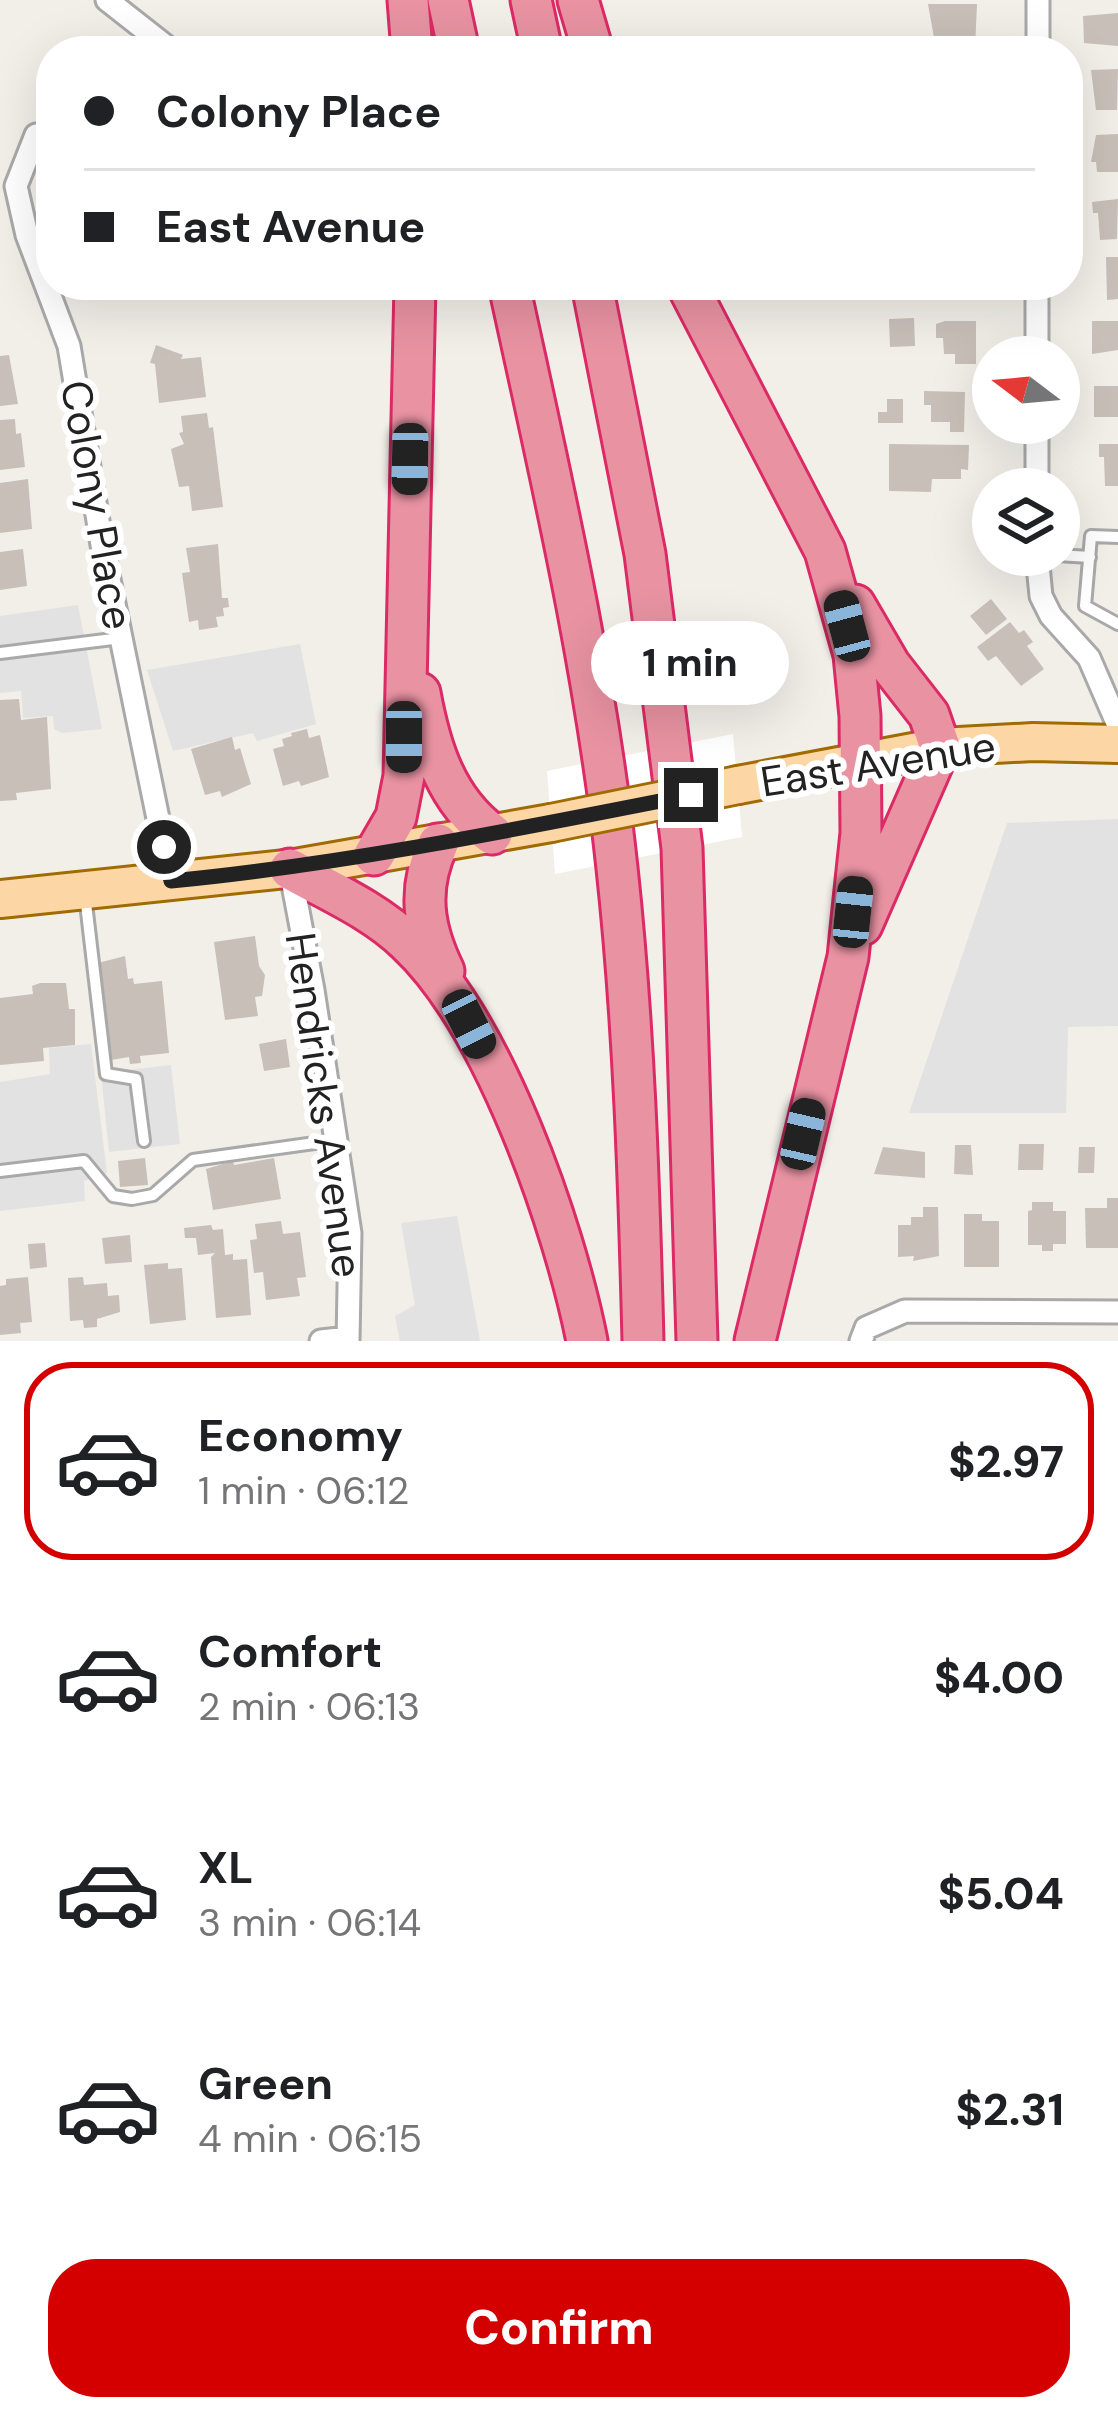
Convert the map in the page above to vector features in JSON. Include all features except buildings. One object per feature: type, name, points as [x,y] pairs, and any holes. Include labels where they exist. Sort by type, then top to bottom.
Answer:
[{"type":"highway","points":[[408,0],[411,36]]},
{"type":"highway","points":[[448,0],[456,36]]},
{"type":"highway","points":[[531,0],[539,36]]},
{"type":"highway","points":[[578,0],[589,36]]},
{"type":"highway","points":[[374,855],[396,817],[404,776],[415,300]]},
{"type":"highway","points":[[512,300],[588,669],[617,865],[633,1059],[643,1341]]},
{"type":"highway","points":[[595,300],[648,574],[682,848],[697,1341]]},
{"type":"highway","points":[[695,300],[825,551],[890,665],[929,715],[940,748],[848,957]]},
{"type":"highway","points":[[755,1341],[848,957],[861,833],[854,655],[825,551]]},
{"type":"highway","points":[[408,580],[412,649],[431,742],[452,792],[476,823],[492,834]]},
{"type":"highway","points":[[438,844],[428,872],[423,911],[435,952],[549,1202],[587,1341]]},
{"type":"highway","points":[[290,869],[404,938],[434,971],[469,1024]]},
{"type":"main road","name":"East Avenue","points":[[0,899],[290,869],[940,748],[1033,742],[1118,744]]},
{"type":"street","points":[[107,0],[153,36]]},
{"type":"street","points":[[1038,0],[1038,36]]},
{"type":"street","name":"Colony Place","points":[[36,135],[16,186],[36,259]]},
{"type":"street","name":"Colony Place","points":[[52,300],[69,346],[121,638],[171,881]]},
{"type":"street","points":[[1037,300],[1037,336]]},
{"type":"street","points":[[1039,576],[1041,596],[1051,616],[1089,658],[1118,724]]},
{"type":"street","name":"Hendricks Avenue","points":[[290,869],[350,1233],[348,1340]]},
{"type":"street","points":[[864,1335],[905,1311],[1118,1312]]},
{"type":"street","points":[[320,1341],[348,1340]]},
{"type":"lane","points":[[1118,537],[1091,536],[1085,606],[1118,624]]},
{"type":"lane","points":[[1080,556],[1090,556]]},
{"type":"lane","points":[[0,653],[121,638]]},
{"type":"lane","points":[[85,890],[106,1074],[136,1079],[144,1141]]},
{"type":"lane","points":[[0,1172],[84,1161],[113,1196],[132,1199],[153,1195],[193,1160],[337,1140]]},
{"type":"shaded area","points":[[78,605],[102,729],[62,733],[54,729],[53,716],[23,718],[21,691],[0,693],[0,616]]},
{"type":"shaded area","points":[[300,644],[316,724],[257,741],[253,733],[173,751],[147,670]]},
{"type":"shaded area","points":[[1118,819],[1118,1026],[1068,1027],[1066,1113],[909,1113],[1007,823]]},
{"type":"shaded area","points":[[91,1044],[107,1173],[84,1181],[85,1201],[0,1211],[0,1082],[50,1074],[49,1048]]},
{"type":"shaded area","points":[[171,1065],[180,1144],[109,1152],[101,1073]]},
{"type":"shaded area","points":[[457,1216],[480,1341],[400,1341],[395,1316],[415,1305],[401,1223]]},
{"type":"pier","points":[[733,734],[742,837],[555,874],[547,771]]},
{"type":"route","points":[[164,847],[171,881],[279,871],[691,795]]}]
